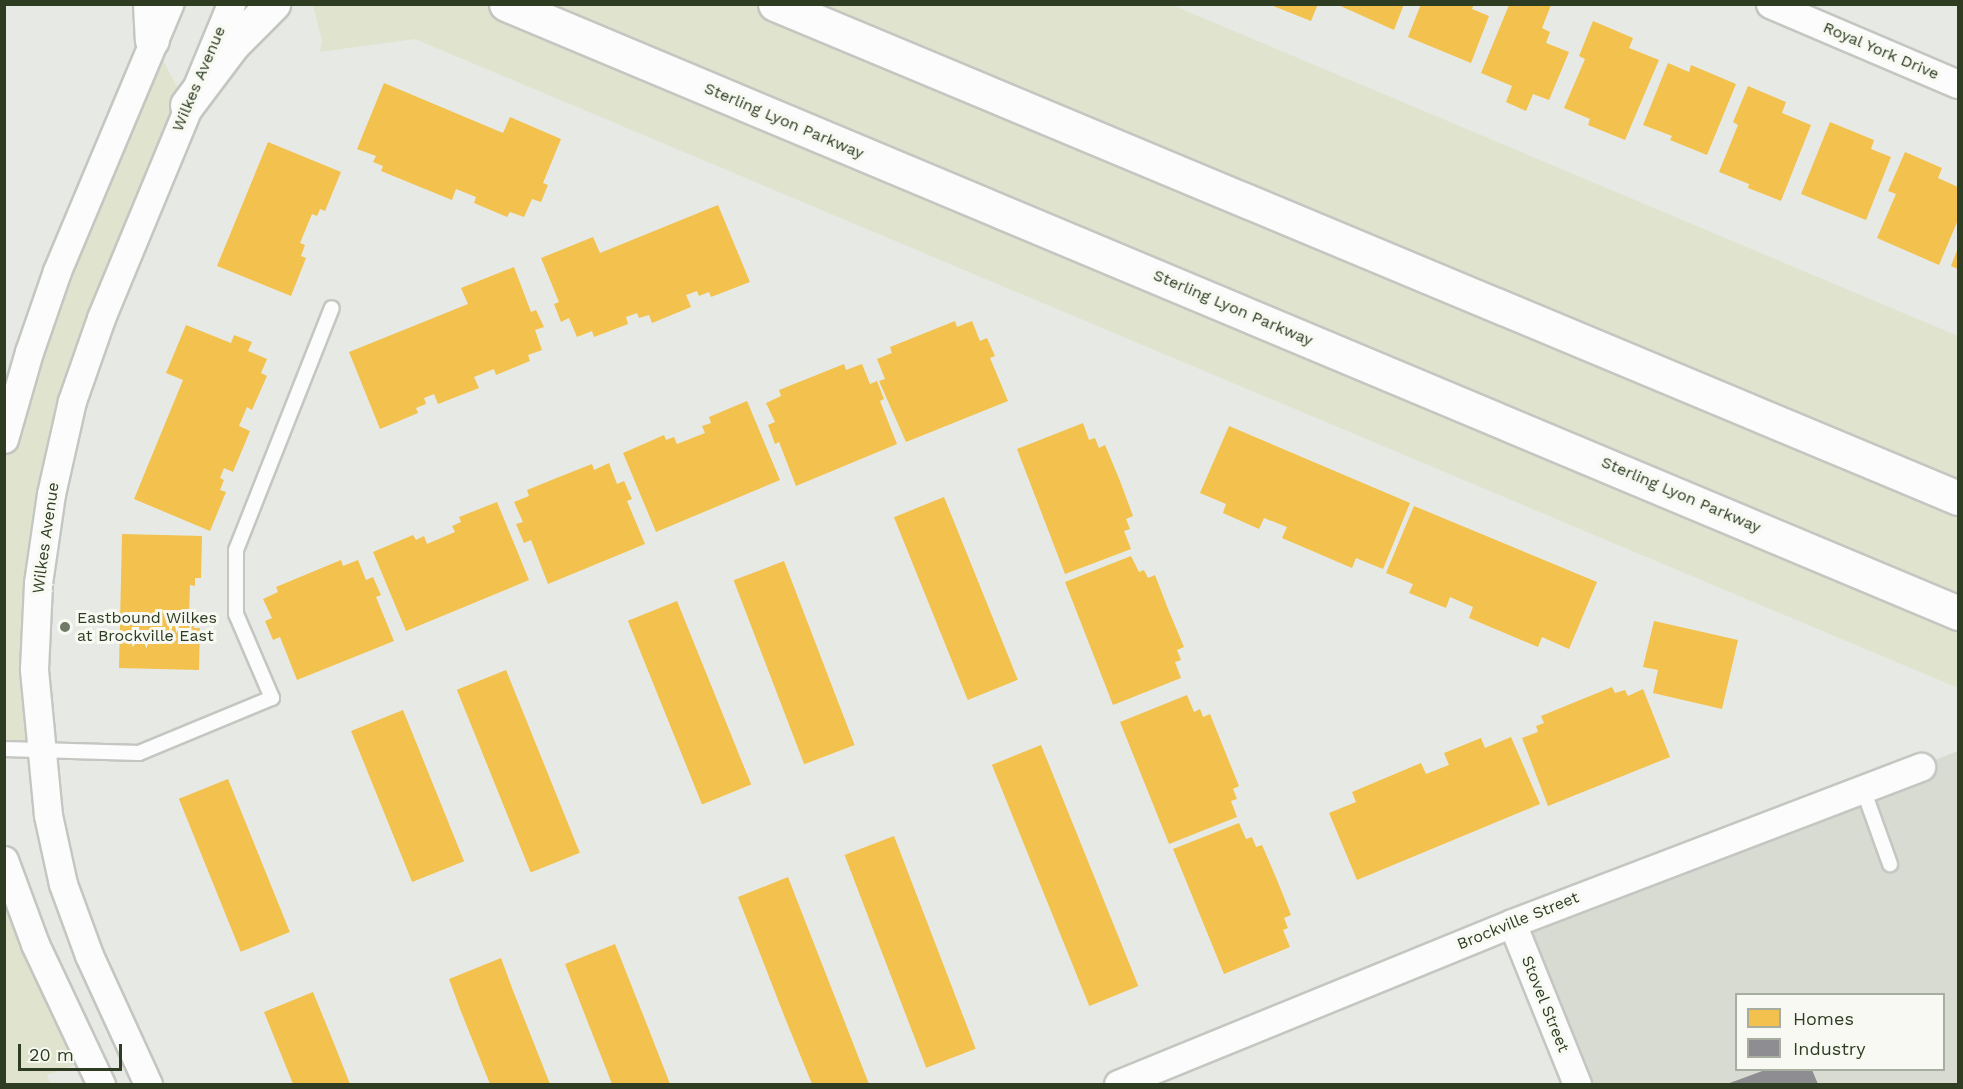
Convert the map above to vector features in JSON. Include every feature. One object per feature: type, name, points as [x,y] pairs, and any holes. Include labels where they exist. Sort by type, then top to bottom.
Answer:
[{"type":"main road","points":[[150,4],[152,40]]},
{"type":"main road","points":[[187,105],[233,44],[273,4]]},
{"type":"main road","name":"Sterling Lyon Parkway","points":[[506,4],[1959,613]]},
{"type":"main road","points":[[775,4],[1959,498]]},
{"type":"street","points":[[4,439],[29,352],[57,271],[169,4]]},
{"type":"street","name":"Wilkes Avenue","points":[[148,1084],[89,955],[63,884],[48,815],[41,750],[34,669],[37,594],[56,471],[72,401],[101,318],[187,105],[231,4]]},
{"type":"street","name":"Royal York Drive","points":[[1770,4],[1959,84]]},
{"type":"street","name":"Brockville Street","points":[[1118,1084],[1512,923],[1921,767]]},
{"type":"street","points":[[4,860],[35,944],[101,1084]]},
{"type":"street","name":"Stovel Street","points":[[1512,923],[1577,1084]]},
{"type":"lane","points":[[4,749],[139,753],[272,698],[236,614],[236,550],[332,308]]},
{"type":"lane","points":[[1863,789],[1890,864]]},
{"type":"shaded area","points":[[1958,751],[1958,1084],[1577,1084],[1512,923]]},
{"type":"green space","points":[[313,5],[1172,5],[1958,336],[1958,688],[415,39],[320,52],[322,41]]},
{"type":"green space","points":[[152,40],[187,105],[51,494],[41,750],[5,749],[4,439]]},
{"type":"green space","points":[[4,860],[90,1060],[47,1075],[50,1084],[5,1084]]},
{"type":"building: Homes","points":[[1268,4],[1318,4],[1311,21]]},
{"type":"building: Homes","points":[[1336,4],[1404,4],[1394,30]]},
{"type":"building: Homes","points":[[1421,4],[1474,4],[1472,9],[1489,16],[1471,63],[1408,37]]},
{"type":"building: Homes","points":[[1509,5],[1551,5],[1542,28],[1550,32],[1546,43],[1569,52],[1549,100],[1533,94],[1526,111],[1506,102],[1512,86],[1481,73]]},
{"type":"building: Homes","points":[[1593,21],[1633,38],[1629,48],[1659,60],[1625,140],[1588,125],[1590,119],[1564,108],[1585,59],[1579,56]]},
{"type":"building: Homes","points":[[1668,63],[1689,72],[1691,65],[1736,84],[1707,155],[1670,140],[1672,136],[1643,125]]},
{"type":"building: Homes","points":[[384,83],[503,133],[510,117],[561,139],[543,183],[548,185],[541,202],[532,199],[524,217],[510,212],[507,217],[474,203],[476,197],[456,189],[452,200],[381,171],[383,166],[373,162],[376,156],[357,149]]},
{"type":"building: Homes","points":[[1748,86],[1786,102],[1782,113],[1811,125],[1781,201],[1748,188],[1749,184],[1719,172],[1738,125],[1733,122]]},
{"type":"building: Homes","points":[[1830,122],[1874,140],[1871,149],[1891,157],[1866,220],[1801,194]]},
{"type":"building: Homes","points":[[268,142],[341,172],[325,211],[320,209],[317,216],[312,214],[300,243],[305,245],[301,256],[306,258],[291,296],[217,266]]},
{"type":"building: Homes","points":[[1905,152],[1942,168],[1938,178],[1958,187],[1958,220],[1939,265],[1877,238],[1896,194],[1888,191]]},
{"type":"building: Homes","points":[[718,205],[750,282],[711,297],[709,292],[699,296],[697,291],[686,295],[691,307],[652,323],[649,315],[639,318],[637,313],[626,317],[628,324],[594,337],[592,331],[577,337],[569,318],[561,322],[554,304],[559,302],[541,258],[593,237],[600,253]]},
{"type":"building: Homes","points":[[1958,248],[1958,269],[1951,266]]},
{"type":"building: Homes","points":[[514,267],[531,312],[536,310],[544,327],[535,330],[542,350],[528,355],[530,361],[496,375],[494,369],[474,377],[479,388],[438,404],[434,394],[424,398],[426,404],[416,408],[418,413],[380,429],[349,352],[468,304],[461,288]]},
{"type":"building: Homes","points":[[955,321],[957,327],[972,321],[980,341],[987,338],[995,356],[990,358],[1008,401],[906,442],[879,381],[885,379],[877,359],[892,353],[890,347]]},
{"type":"building: Homes","points":[[186,325],[231,343],[234,335],[252,342],[248,351],[267,359],[261,373],[267,376],[252,410],[247,407],[239,426],[250,431],[233,472],[224,468],[220,478],[224,480],[220,490],[226,492],[210,531],[134,499],[183,380],[166,373]]},
{"type":"building: Homes","points":[[844,364],[846,370],[862,364],[870,384],[877,381],[884,399],[880,401],[897,444],[796,486],[779,442],[775,444],[768,425],[775,422],[766,403],[781,396],[779,390]]},
{"type":"building: Homes","points":[[747,401],[780,480],[656,532],[623,453],[664,435],[666,440],[674,437],[677,444],[705,433],[702,426],[711,423],[709,417]]},
{"type":"building: Homes","points":[[1083,423],[1089,440],[1095,438],[1099,448],[1105,445],[1120,481],[1133,516],[1126,519],[1130,529],[1124,531],[1131,549],[1065,574],[1017,449]]},
{"type":"building: Homes","points":[[1229,426],[1410,503],[1383,569],[1356,558],[1352,568],[1282,538],[1287,527],[1264,518],[1259,529],[1223,513],[1226,504],[1200,493]]},
{"type":"building: Homes","points":[[609,463],[617,484],[624,481],[632,499],[627,501],[645,544],[548,584],[531,540],[524,543],[516,524],[523,522],[514,502],[529,496],[527,490],[592,464],[594,470]]},
{"type":"building: Homes","points":[[944,497],[1018,680],[968,700],[894,517]]},
{"type":"building: Homes","points":[[497,502],[529,580],[406,631],[373,552],[413,535],[416,540],[424,536],[427,544],[455,532],[452,526],[461,522],[459,517]]},
{"type":"building: Homes","points":[[1414,506],[1597,582],[1569,649],[1542,637],[1538,647],[1469,618],[1473,607],[1450,597],[1446,608],[1409,593],[1413,584],[1386,573]]},
{"type":"building: Homes","points":[[122,534],[202,536],[201,578],[195,578],[195,586],[190,585],[189,617],[194,617],[194,628],[200,628],[199,670],[119,668]]},
{"type":"building: Homes","points":[[1131,556],[1139,572],[1144,570],[1148,578],[1155,575],[1184,647],[1177,650],[1181,660],[1175,662],[1181,678],[1113,705],[1065,582]]},
{"type":"building: Homes","points":[[341,560],[343,566],[358,560],[366,580],[373,577],[381,595],[376,597],[394,641],[297,680],[280,637],[273,640],[265,621],[272,618],[263,599],[278,592],[276,587]]},
{"type":"building: Homes","points":[[784,561],[855,745],[804,764],[734,580]]},
{"type":"building: Homes","points":[[677,601],[751,785],[702,804],[628,621]]},
{"type":"building: Homes","points":[[1654,621],[1738,640],[1722,709],[1653,693],[1658,670],[1643,667]]},
{"type":"building: Homes","points":[[506,670],[580,853],[531,873],[457,690]]},
{"type":"building: Homes","points":[[1612,687],[1615,693],[1625,690],[1628,696],[1643,689],[1670,757],[1548,806],[1522,738],[1538,732],[1536,726],[1544,723],[1541,716]]},
{"type":"building: Homes","points":[[1187,695],[1194,712],[1200,709],[1203,717],[1210,714],[1239,786],[1233,789],[1237,799],[1231,801],[1237,817],[1169,844],[1120,722]]},
{"type":"building: Homes","points":[[403,710],[464,861],[412,882],[351,731]]},
{"type":"building: Homes","points":[[1511,737],[1540,804],[1357,880],[1329,813],[1356,802],[1352,792],[1421,763],[1426,774],[1449,765],[1444,753],[1481,738],[1485,748]]},
{"type":"building: Homes","points":[[1041,745],[1138,986],[1089,1006],[992,765]]},
{"type":"building: Homes","points":[[228,779],[290,932],[241,952],[179,799]]},
{"type":"building: Homes","points":[[1239,823],[1246,839],[1252,837],[1256,847],[1262,845],[1277,880],[1291,915],[1284,918],[1288,928],[1283,930],[1290,947],[1224,974],[1173,849]]},
{"type":"building: Homes","points":[[894,836],[976,1049],[926,1068],[845,855]]},
{"type":"building: Homes","points":[[788,877],[869,1084],[812,1084],[785,1018],[738,897]]},
{"type":"building: Homes","points":[[615,944],[670,1084],[612,1084],[565,964]]},
{"type":"building: Homes","points":[[501,958],[550,1084],[490,1084],[460,1009],[449,979]]},
{"type":"building: Homes","points":[[313,992],[350,1084],[293,1084],[264,1012]]},
{"type":"building: Industry","points":[[1762,1071],[1812,1071],[1818,1084],[1727,1084]]},
{"type":"place","name":"Eastbound Wilkes at Brockville East","points":[[65,627]]}]
